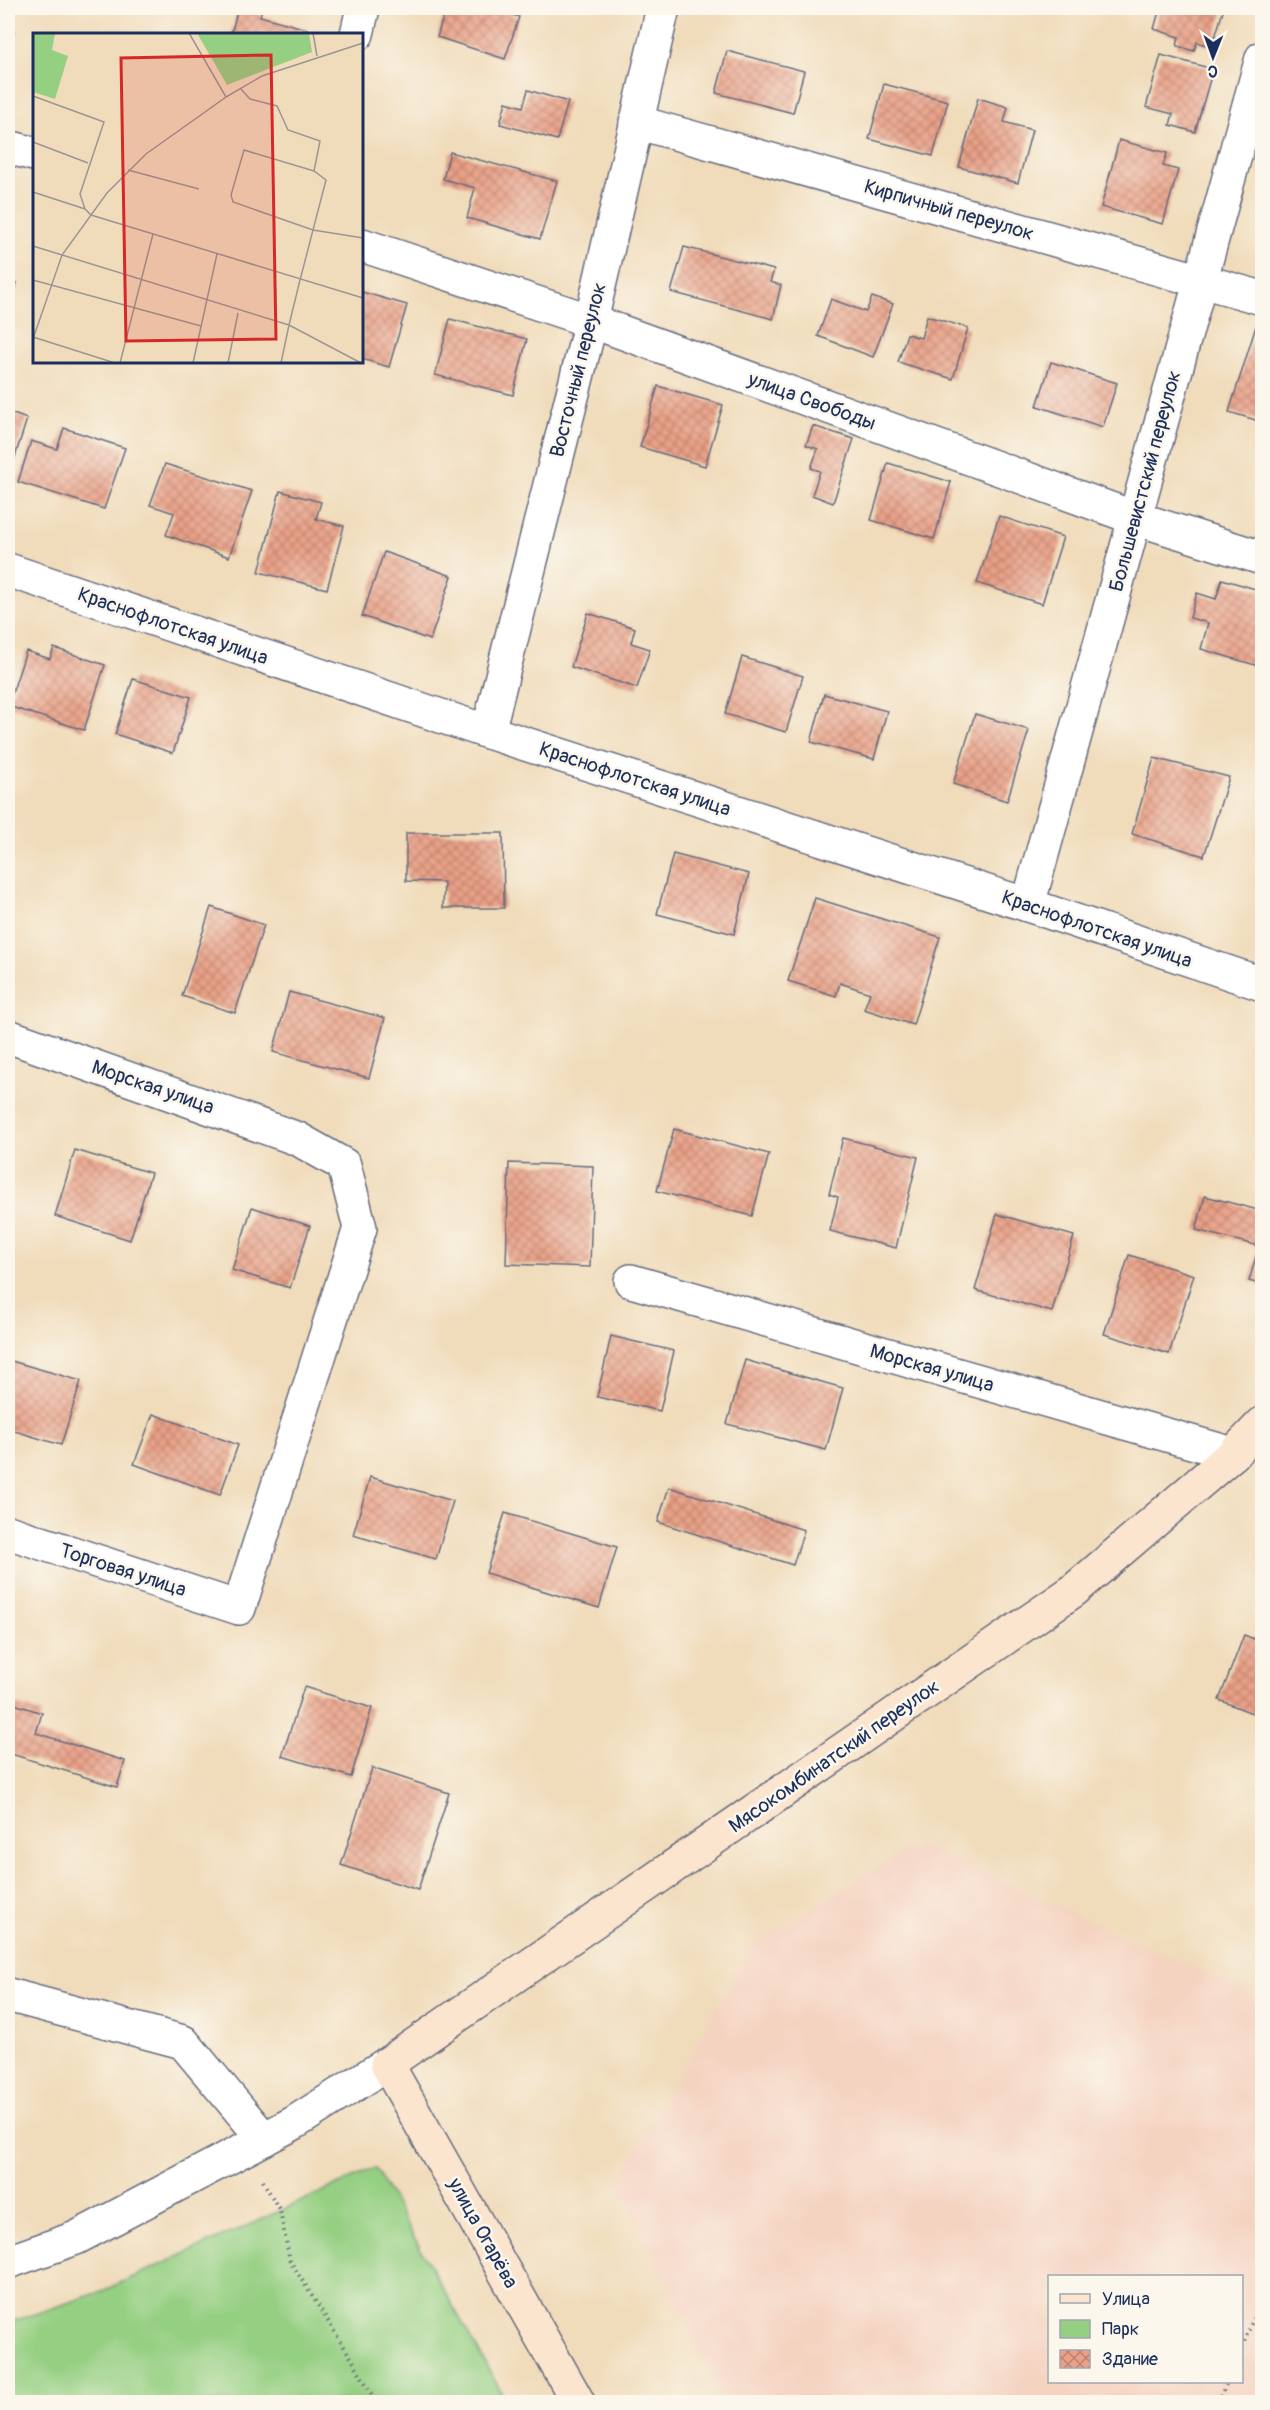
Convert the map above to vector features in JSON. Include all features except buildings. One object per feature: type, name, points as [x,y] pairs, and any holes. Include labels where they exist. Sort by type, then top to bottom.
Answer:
[{"type":"main road","name":"Мясокомбинатский переулок","points":[[387,2064],[1073,1591],[1233,1455],[1263,1424]]},
{"type":"main road","name":"улица Огарёва","points":[[387,2064],[578,2403]]},
{"type":"street","points":[[357,33],[363,8]]},
{"type":"street","name":"Восточный переулок","points":[[489,732],[591,321],[663,8]]},
{"type":"street","name":"Большевистский переулок","points":[[1028,905],[1263,58]]},
{"type":"street","name":"Кирпичный переулок","points":[[636,122],[1263,298]]},
{"type":"street","points":[[8,147],[33,154]]},
{"type":"street","name":"улица Свободы","points":[[363,244],[591,321],[1135,518],[1263,558]]},
{"type":"street","name":"Краснофлотская улица","points":[[8,570],[489,732],[1028,905],[1263,984]]},
{"type":"street","name":"Морская улица","points":[[8,1036],[298,1139],[344,1165],[360,1228],[239,1608]]},
{"type":"street","name":"Морская улица","points":[[631,1281],[1233,1455]]},
{"type":"street","name":"Торговая улица","points":[[8,1532],[239,1608]]},
{"type":"street","points":[[8,1995],[183,2042],[255,2144]]},
{"type":"street","points":[[8,2262],[76,2238],[294,2123],[387,2064]]},
{"type":"path","points":[[255,2144],[280,2211],[290,2261],[353,2361],[376,2403]]},
{"type":"path","points":[[1243,2345],[1263,2297]]},
{"type":"path","points":[[1218,2403],[1227,2383]]},
{"type":"shaded area","points":[[918,1843],[1262,1999],[1262,2402],[724,2402],[618,2182],[752,1945]]},
{"type":"green space","points":[[375,2168],[507,2402],[8,2402],[8,2323],[100,2292]]}]
